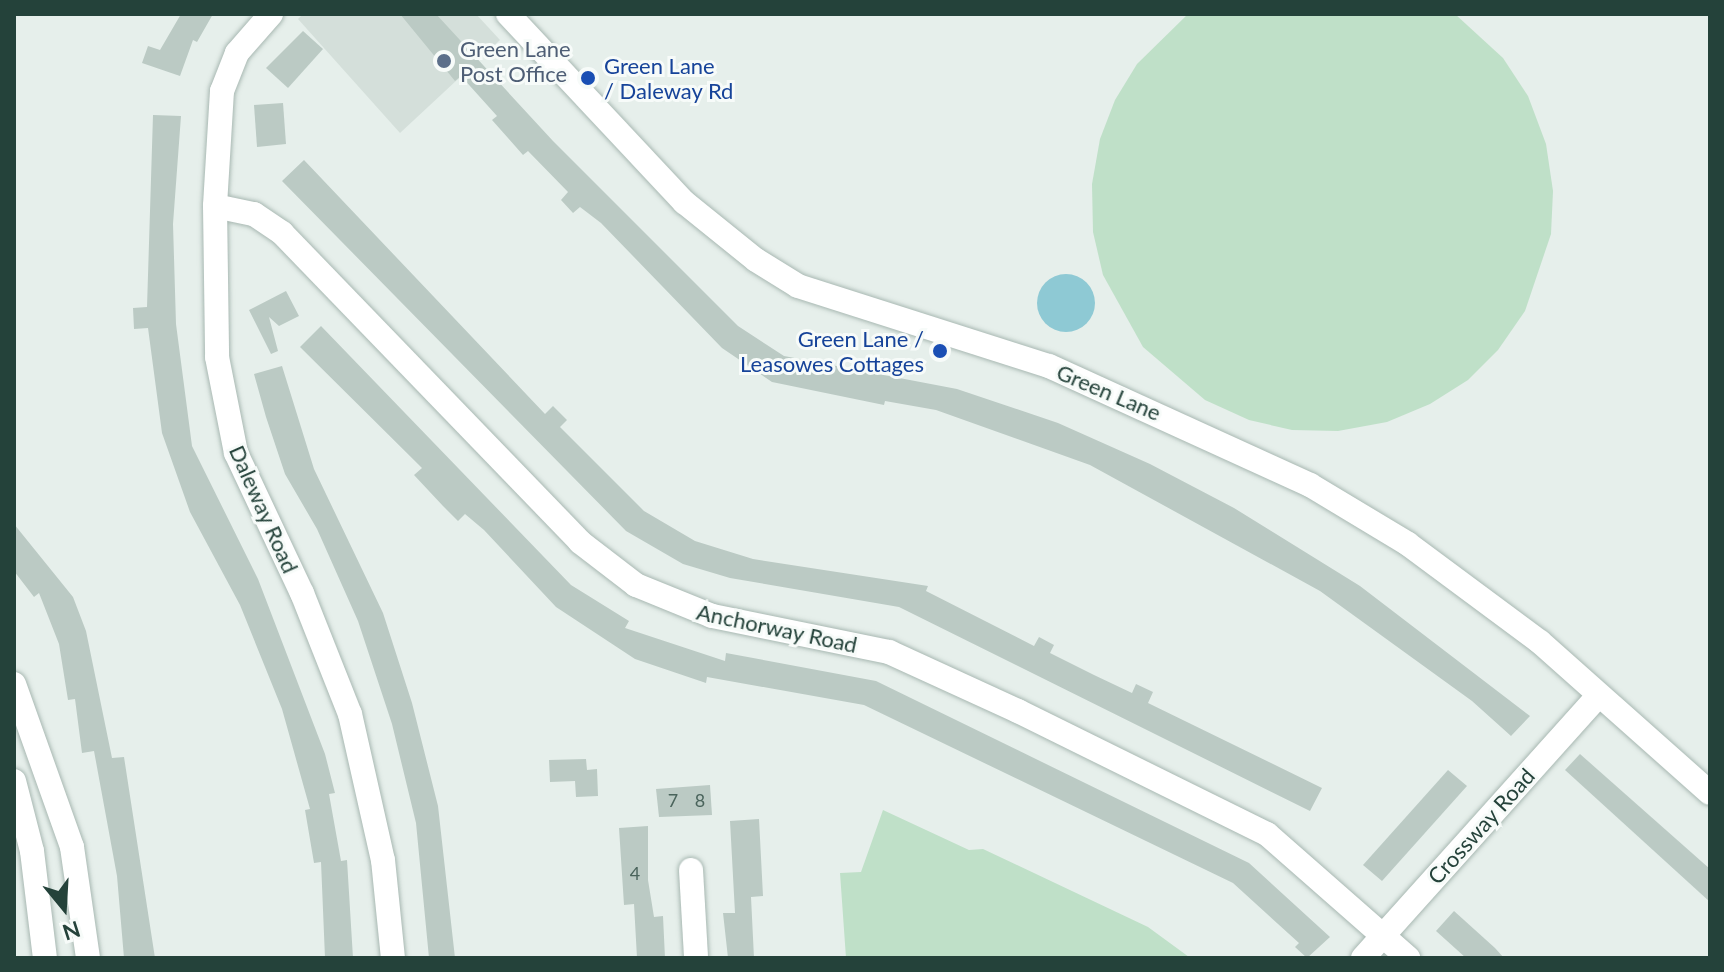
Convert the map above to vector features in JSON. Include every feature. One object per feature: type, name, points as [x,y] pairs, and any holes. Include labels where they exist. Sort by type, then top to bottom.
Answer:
[{"type":"street","name":"Daleway Road","points":[[271,14],[246,40],[225,79],[215,206],[214,330],[229,428],[243,472],[309,608],[350,714],[383,860],[393,958]]},
{"type":"street","name":"Green Lane","points":[[508,14],[684,202],[756,260],[798,286],[1049,366],[1310,485],[1474,592],[1599,695],[1710,793]]},
{"type":"street","name":"Anchorway Road","points":[[215,206],[254,214],[282,233],[580,542],[636,585],[693,611],[889,652],[942,674],[1267,834],[1408,958]]},
{"type":"street","points":[[14,684],[72,847],[88,958]]},
{"type":"street","name":"Crossway Road","points":[[1363,958],[1599,695]]},
{"type":"street","points":[[14,781],[32,851],[45,958]]},
{"type":"street","points":[[691,870],[696,958]]},
{"type":"shaded area","points":[[303,14],[476,14],[500,40],[400,133],[298,19]]},
{"type":"green space","points":[[1188,14],[1455,14],[1503,58],[1528,96],[1546,144],[1553,191],[1551,234],[1525,311],[1498,350],[1468,380],[1430,404],[1387,422],[1338,431],[1292,430],[1249,420],[1205,400],[1143,347],[1103,275],[1093,232],[1092,184],[1100,139],[1115,100],[1137,64]]},
{"type":"green space","points":[[883,810],[969,850],[983,849],[1148,927],[1189,957],[846,958],[840,873],[861,872]]},
{"type":"water","points":[[1066,274],[1077,276],[1086,283],[1093,292],[1093,314],[1086,323],[1077,330],[1066,332],[1055,330],[1046,323],[1039,314],[1037,303],[1039,292],[1046,283],[1055,276]]},
{"type":"building","points":[[181,14],[213,14],[197,42],[193,40],[180,76],[142,63],[148,46],[160,50]]},
{"type":"building","points":[[400,14],[436,14],[553,141],[738,326],[784,356],[957,389],[1058,423],[1150,464],[1234,508],[1360,586],[1530,716],[1511,736],[1472,701],[1320,591],[1090,465],[936,410],[885,401],[884,405],[772,382],[722,348],[601,223],[580,207],[573,213],[561,200],[568,192],[528,151],[523,155],[492,120],[497,116],[461,76],[455,81]]},
{"type":"building","points":[[303,31],[323,49],[288,88],[266,68]]},
{"type":"building","points":[[283,103],[286,144],[257,147],[254,105]]},
{"type":"building","points":[[153,115],[181,116],[173,224],[176,324],[192,446],[258,579],[325,754],[335,793],[329,794],[341,861],[347,860],[353,958],[325,958],[321,862],[314,863],[305,810],[310,809],[282,709],[240,605],[190,512],[162,433],[148,328],[134,329],[133,308],[147,307]]},
{"type":"building","points":[[304,160],[545,414],[553,406],[567,420],[560,427],[644,511],[695,541],[753,559],[928,586],[926,591],[1034,646],[1039,637],[1054,645],[1050,653],[1132,693],[1136,684],[1153,692],[1148,703],[1322,788],[1310,811],[899,607],[730,578],[683,564],[626,531],[282,181]]},
{"type":"building","points":[[286,291],[299,316],[279,326],[269,317],[278,351],[271,354],[249,310]]},
{"type":"building","points":[[321,326],[571,585],[629,621],[625,628],[725,661],[726,653],[876,681],[1249,863],[1330,937],[1307,958],[1295,947],[1299,943],[1233,883],[864,705],[707,677],[706,683],[635,659],[556,607],[484,530],[465,514],[458,521],[443,506],[414,475],[422,468],[300,347]]},
{"type":"building","points":[[282,366],[314,469],[383,613],[412,703],[438,806],[455,958],[429,958],[416,823],[392,724],[358,621],[317,529],[285,474],[266,417],[254,374]]},
{"type":"building","points":[[14,524],[73,597],[86,631],[112,758],[124,757],[155,958],[124,958],[117,876],[94,751],[82,753],[75,699],[68,700],[59,644],[39,593],[34,597],[14,571]]},
{"type":"building","points":[[1580,754],[1710,869],[1710,902],[1565,770]]},
{"type":"building","points":[[586,759],[587,770],[597,769],[598,796],[576,797],[575,781],[550,782],[549,760]]},
{"type":"building","points":[[1448,770],[1467,786],[1382,881],[1363,865]]},
{"type":"building","points":[[710,785],[712,815],[659,817],[656,789]]},
{"type":"building","points":[[759,819],[763,896],[751,897],[754,958],[728,958],[723,913],[735,913],[730,821]]},
{"type":"building","points":[[648,826],[648,880],[654,917],[663,916],[665,958],[637,958],[634,904],[624,905],[619,828]]},
{"type":"building","points":[[1454,911],[1504,958],[1466,958],[1436,931]]},
{"type":"place","name":"Green Lane Post Office","points":[[444,61]]},
{"type":"place","name":"Green Lane / Daleway Rd","points":[[588,78]]},
{"type":"place","name":"Green Lane / Leasowes Cottages","points":[[940,351]]}]
